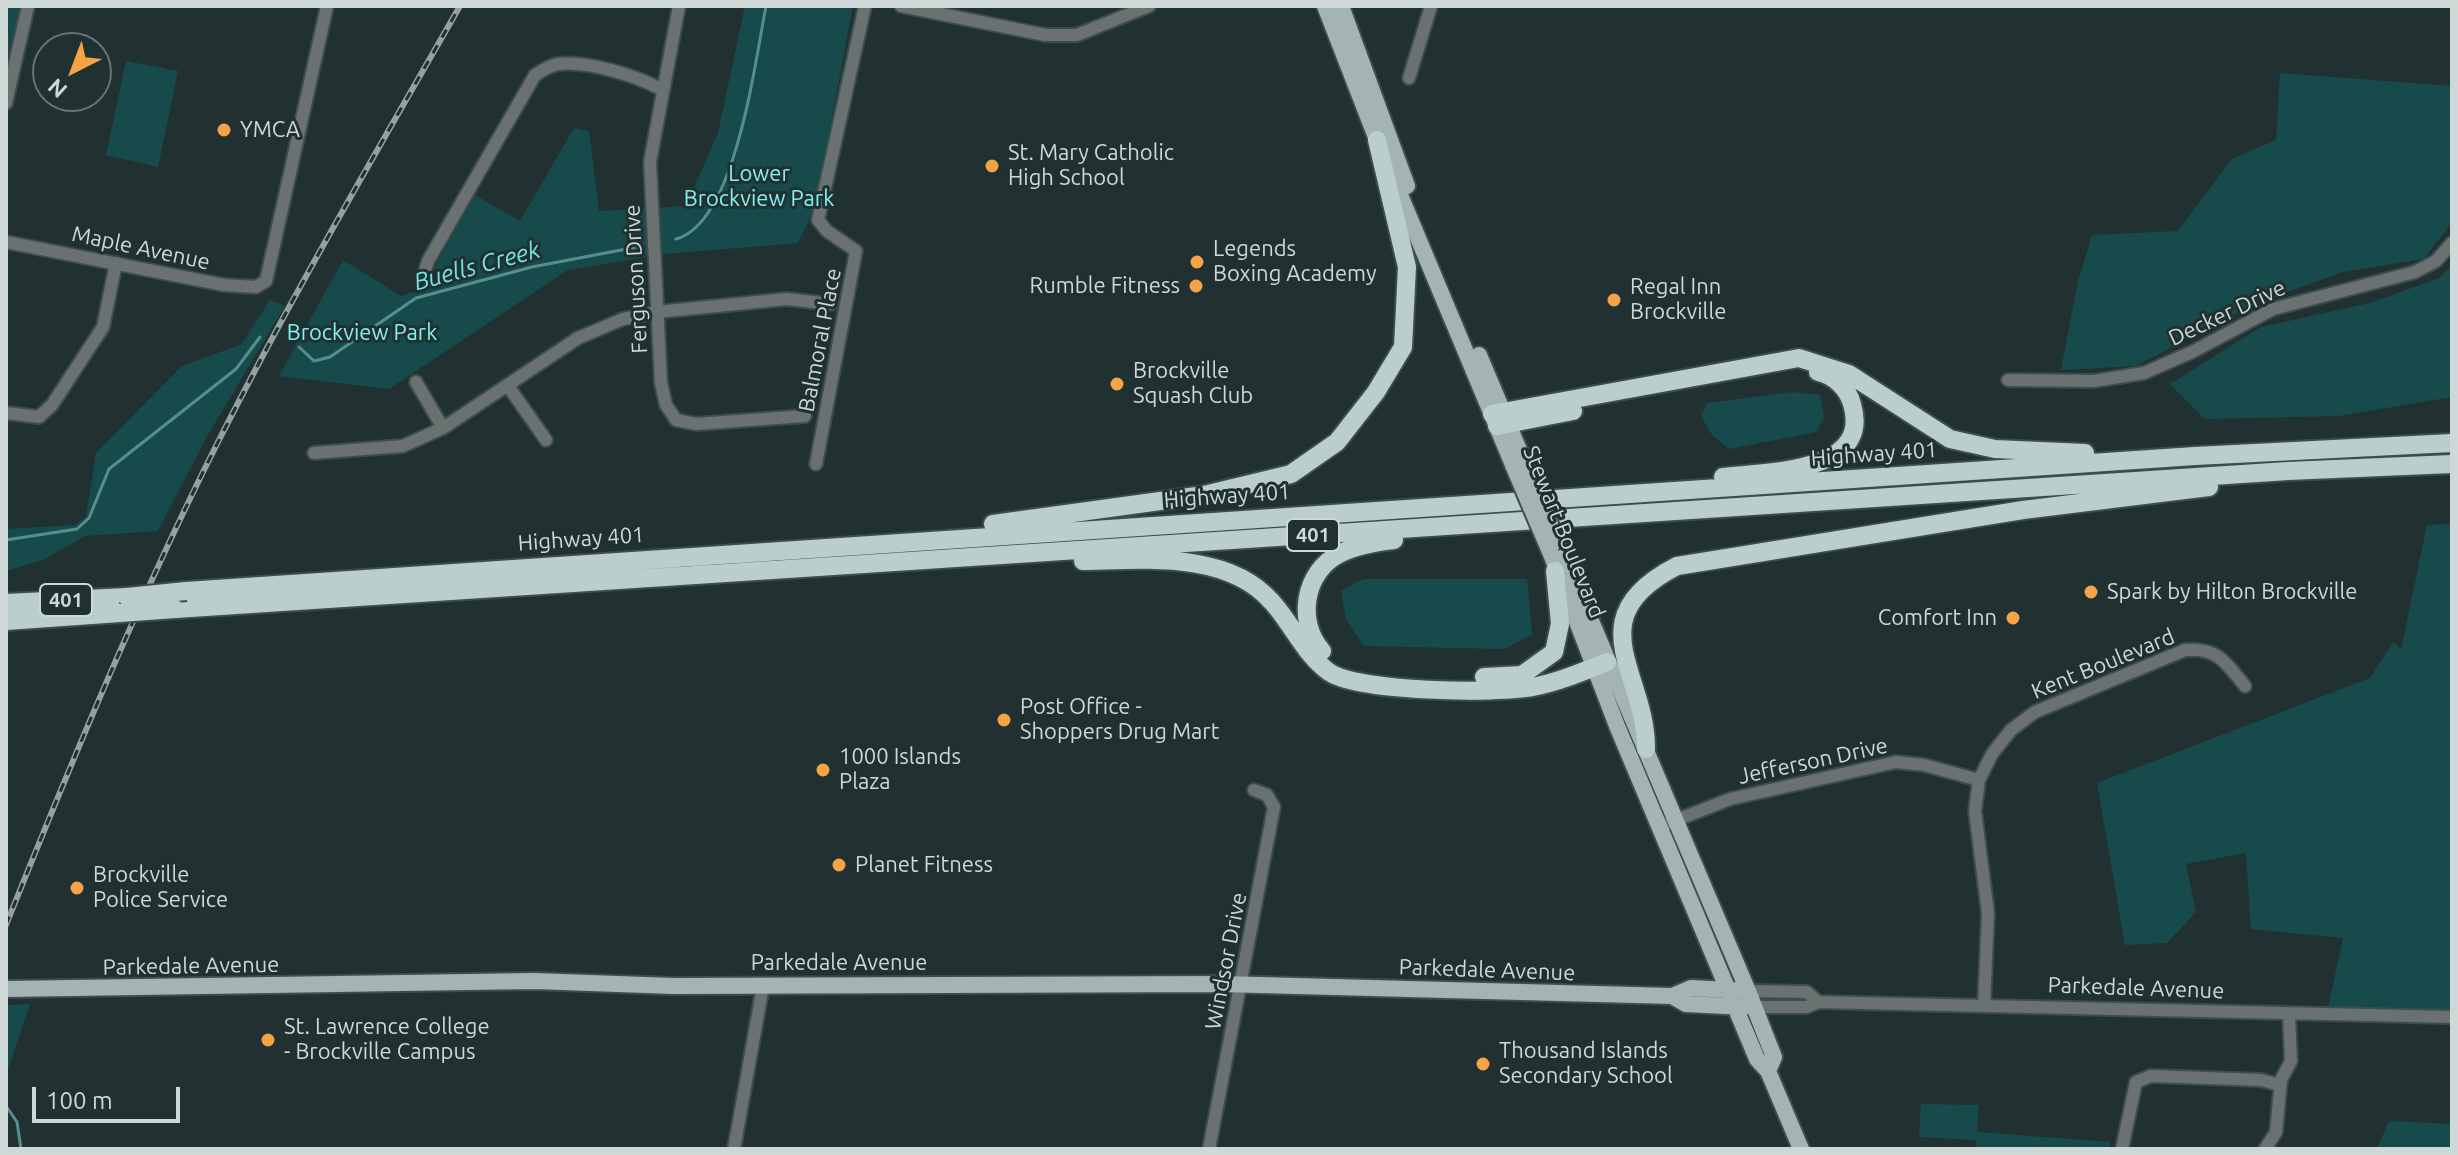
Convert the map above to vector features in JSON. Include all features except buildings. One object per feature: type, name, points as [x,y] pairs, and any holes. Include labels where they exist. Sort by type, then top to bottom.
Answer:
[{"type":"highway","points":[[876,542],[895,534],[967,528],[1204,495],[1291,474],[1337,442],[1376,392],[1403,347],[1407,267],[1377,140]]},
{"type":"highway","points":[[1500,419],[1799,358],[1849,374],[1919,422],[1971,445],[2076,453],[2173,451],[2195,456]]},
{"type":"highway","points":[[1500,419],[1761,373],[1801,370],[1827,374],[1841,384],[1852,403],[1852,435],[1843,449],[1829,460],[1686,482],[1665,492]]},
{"type":"highway","name":"Highway 401","points":[[6,621],[123,605],[186,591],[876,542],[2195,456],[2452,443]]},
{"type":"highway","name":"Highway 401","points":[[6,603],[175,609],[2288,471],[2452,464]]},
{"type":"highway","points":[[1646,749],[1646,729],[1622,648],[1624,625],[1628,609],[1642,589],[1677,566],[2023,510],[2250,482],[2288,471]]},
{"type":"highway","points":[[1556,519],[1515,528],[1374,543],[1337,554],[1326,563],[1309,589],[1305,618],[1321,649],[1345,670],[1357,673],[1522,675],[1546,661],[1560,640],[1556,558]]},
{"type":"highway","points":[[964,558],[1000,563],[1118,561],[1213,567],[1254,585],[1272,601],[1317,662],[1353,683],[1518,690],[1582,674],[1600,664]]},
{"type":"main road","name":"Stewart Boulevard","points":[[1325,6],[1377,140],[1519,464],[1600,664],[1659,828],[1757,1059],[1768,1071],[1801,1149]]},
{"type":"main road","name":"Stewart Boulevard","points":[[1341,6],[1500,419]]},
{"type":"main road","name":"Stewart Boulevard","points":[[1600,664],[1646,749],[1654,773],[1678,819],[1774,1057],[1768,1071]]},
{"type":"main road","points":[[1691,988],[1708,971],[1713,954]]},
{"type":"main road","name":"Parkedale Avenue","points":[[6,989],[534,981],[636,986],[1242,985],[1672,996],[1691,988],[1728,989],[1751,999]]},
{"type":"main road","name":"Parkedale Avenue","points":[[1672,996],[1686,1004],[1735,1006],[1751,999]]},
{"type":"street","points":[[6,103],[28,6]]},
{"type":"street","name":"Maple Avenue","points":[[6,242],[224,285],[256,287],[266,281],[327,6]]},
{"type":"street","name":"Ferguson Drive","points":[[679,6],[661,89],[650,162],[661,383],[666,405],[676,420],[696,424],[805,416]]},
{"type":"street","name":"Balmoral Place","points":[[816,464],[856,251],[827,231],[818,220],[865,6]]},
{"type":"street","points":[[901,6],[1045,35],[1077,35],[1149,6]]},
{"type":"street","points":[[1409,78],[1431,6]]},
{"type":"street","points":[[423,279],[428,261],[535,75],[555,64],[578,65],[645,81],[661,89]]},
{"type":"street","name":"Decker Drive","points":[[2008,380],[2094,381],[2144,373],[2273,309],[2415,272],[2436,261],[2452,243]]},
{"type":"street","points":[[6,413],[39,417],[52,405],[103,327],[116,263]]},
{"type":"street","points":[[314,453],[403,446],[443,428],[578,338],[623,319],[657,312],[787,299],[830,304]]},
{"type":"street","points":[[416,382],[443,428]]},
{"type":"street","points":[[508,386],[546,440]]},
{"type":"street","name":"Kent Boulevard","points":[[1984,1006],[1988,913],[1975,811],[1979,780],[1992,754],[2011,730],[2035,712],[2185,650],[2205,648],[2223,660],[2245,686]]},
{"type":"street","name":"Jefferson Drive","points":[[1659,828],[1730,799],[1896,762],[1924,765],[1979,780]]},
{"type":"street","name":"Windsor Drive","points":[[1209,1149],[1274,807],[1267,795],[1254,790]]},
{"type":"street","points":[[734,1149],[763,986]]},
{"type":"street","name":"Parkedale Avenue","points":[[1751,999],[1807,1007],[1818,1002],[2452,1017]]},
{"type":"street","points":[[2265,1149],[2276,1132],[2280,1085],[2291,1061],[2289,1015]]},
{"type":"street","points":[[2122,1149],[2136,1082],[2151,1076],[2261,1080],[2280,1085]]},
{"type":"green space","points":[[6,6],[21,6],[6,68]]},
{"type":"green space","points":[[745,6],[853,6],[815,207],[798,243],[664,254],[568,270],[389,389],[279,376],[343,260],[401,296],[437,284],[435,266],[475,195],[520,221],[574,128],[589,131],[599,211],[686,206],[718,133]]},
{"type":"green space","points":[[126,61],[178,71],[158,167],[106,155]]},
{"type":"green space","points":[[2280,73],[2452,86],[2452,222],[2424,259],[2343,272],[2254,304],[2136,366],[2061,370],[2078,281],[2092,235],[2178,231],[2232,159],[2276,140]]},
{"type":"green space","points":[[2452,265],[2452,397],[2338,416],[2205,419],[2170,384],[2261,327],[2370,303],[2439,278]]},
{"type":"green space","points":[[270,300],[285,306],[206,438],[158,531],[85,536],[43,560],[6,571],[6,529],[75,525],[86,517],[96,453],[182,366],[242,344]]},
{"type":"green space","points":[[1792,392],[1820,395],[1824,417],[1816,432],[1729,449],[1712,435],[1701,416],[1707,403]]},
{"type":"green space","points":[[2452,524],[2452,1010],[2376,1012],[2328,1008],[2343,938],[2251,929],[2246,853],[2186,864],[2196,912],[2167,943],[2125,945],[2097,783],[2370,678],[2394,641],[2401,650],[2427,525]]},
{"type":"green space","points":[[1363,579],[1527,579],[1532,634],[1505,649],[1364,646],[1346,619],[1341,591]]},
{"type":"green space","points":[[30,1004],[6,1076],[6,1005]]},
{"type":"green space","points":[[1921,1104],[1979,1105],[1977,1132],[2110,1142],[2109,1149],[1977,1149],[1976,1140],[1919,1137]]},
{"type":"green space","points":[[2389,1121],[2452,1124],[2452,1149],[2377,1149]]},
{"type":"waterway","name":"Buells Creek","points":[[676,239],[697,227],[714,204],[728,173],[749,100],[766,6]]},
{"type":"waterway","name":"Buells Creek","points":[[299,347],[314,361],[330,357],[416,298],[532,267],[637,247]]},
{"type":"waterway","name":"Buells Creek","points":[[6,540],[77,529],[89,518],[109,469],[236,369],[260,337]]},
{"type":"waterway","points":[[6,1106],[17,1122],[21,1149]]},
{"type":"railway","points":[[6,925],[106,683],[217,444],[305,278],[460,6]]},
{"type":"place","name":"YMCA","points":[[224,130]]},
{"type":"place","name":"St. Mary Catholic High School","points":[[992,166]]},
{"type":"place","name":"Legends Boxing Academy","points":[[1197,262]]},
{"type":"place","name":"Rumble Fitness","points":[[1196,286]]},
{"type":"place","name":"Regal Inn Brockville","points":[[1614,300]]},
{"type":"place","name":"Brockville Squash Club","points":[[1117,384]]},
{"type":"place","name":"Spark by Hilton Brockville","points":[[2091,592]]},
{"type":"place","name":"Comfort Inn","points":[[2013,618]]},
{"type":"place","name":"Post Office - Shoppers Drug Mart","points":[[1004,720]]},
{"type":"place","name":"1000 Islands Plaza","points":[[823,770]]},
{"type":"place","name":"Planet Fitness","points":[[839,865]]},
{"type":"place","name":"Brockville Police Service","points":[[77,888]]},
{"type":"place","name":"St. Lawrence College - Brockville Campus","points":[[268,1040]]},
{"type":"place","name":"Thousand Islands Secondary School","points":[[1483,1064]]},
{"type":"park label","name":"Lower Brockview Park","points":[[759,186]]},
{"type":"park label","name":"Brockview Park","points":[[362,333]]}]
